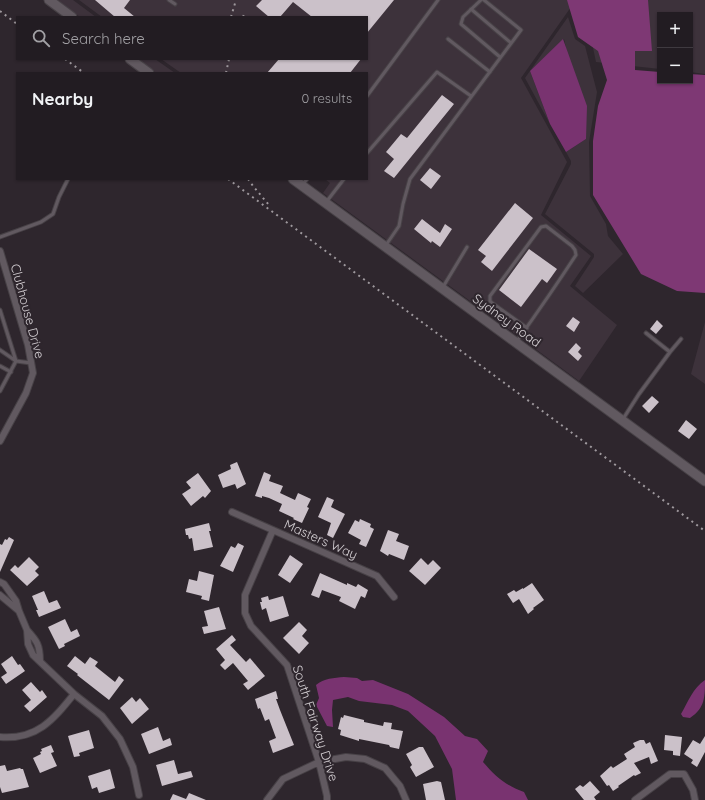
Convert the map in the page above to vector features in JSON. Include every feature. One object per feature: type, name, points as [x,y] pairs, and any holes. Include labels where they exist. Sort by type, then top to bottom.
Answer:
[{"type":"street","points":[[49,0],[71,16]]},
{"type":"street","points":[[131,60],[148,72]]},
{"type":"street","name":"Sydney Road","points":[[304,182],[326,203],[705,481]]},
{"type":"street","name":"Clubhouse Drive","points":[[0,250],[28,345],[33,373],[26,393],[0,441]]},
{"type":"street","name":"Masters Way","points":[[232,512],[377,576],[394,597]]},
{"type":"street","name":"South Fairway Drive","points":[[273,530],[245,595],[245,613],[252,626],[287,665],[320,762],[328,796],[327,800]]},
{"type":"street","points":[[0,582],[4,584],[16,601],[18,611],[27,630],[38,642],[40,661]]},
{"type":"street","points":[[0,595],[18,611]]},
{"type":"street","points":[[27,630],[28,644],[33,655],[74,694],[102,716],[120,739],[134,767],[139,795]]},
{"type":"street","points":[[0,737],[12,738],[29,734],[44,726],[56,717],[74,694]]},
{"type":"street","points":[[267,800],[283,779],[320,762],[346,757],[365,759],[385,768],[400,786],[406,800]]},
{"type":"street","points":[[635,800],[670,774],[684,774],[693,790],[695,800]]},
{"type":"lane","points":[[169,0],[175,4]]},
{"type":"lane","points":[[368,95],[438,0]]},
{"type":"lane","points":[[385,246],[399,226],[410,179],[521,30],[482,0],[463,17],[461,24],[500,57]]},
{"type":"lane","points":[[472,9],[511,43]]},
{"type":"lane","points":[[448,39],[490,72]]},
{"type":"lane","points":[[368,152],[437,72],[471,96]]},
{"type":"lane","points":[[0,236],[41,222],[53,214],[68,180]]},
{"type":"lane","points":[[326,203],[343,180]]},
{"type":"lane","points":[[516,343],[527,328],[576,255],[572,246],[546,226],[541,227],[490,296],[490,301],[527,328]]},
{"type":"lane","points":[[442,288],[467,247]]},
{"type":"lane","points":[[0,310],[16,361],[0,391]]},
{"type":"lane","points":[[646,333],[670,352]]},
{"type":"lane","points":[[622,420],[639,394],[681,339]]},
{"type":"lane","points":[[0,350],[16,361],[31,364]]},
{"type":"lane","points":[[0,366],[11,372]]},
{"type":"shaded area","points":[[57,0],[73,0],[95,16],[79,16]]},
{"type":"shaded area","points":[[79,0],[569,0],[571,7],[521,78],[567,162],[541,215],[591,256],[570,286],[617,325],[579,381],[323,193],[330,183],[326,180],[368,180],[368,72],[180,72],[162,60],[368,60],[368,16],[101,16]]},
{"type":"shaded area","points":[[567,0],[648,0],[652,51],[635,51],[635,70],[657,72],[657,84],[693,84],[693,74],[705,75],[705,293],[677,291],[641,274],[593,195],[593,141],[598,106],[607,80],[598,51],[578,37]]},
{"type":"shaded area","points":[[583,0],[705,0],[705,74],[693,72],[693,12],[657,12],[657,69],[596,62]]},
{"type":"shaded area","points":[[568,17],[575,39],[585,46],[597,92],[589,142],[590,196],[606,224],[608,236],[623,254],[583,293],[575,286],[594,257],[594,254],[545,214],[571,164],[566,152],[586,139],[564,39],[530,71],[550,124],[525,78]]},
{"type":"shaded area","points":[[563,39],[587,106],[586,139],[566,152],[550,124],[530,71]]},
{"type":"shaded area","points":[[138,60],[156,60],[174,72],[155,72]]},
{"type":"shaded area","points":[[705,322],[705,384],[691,374]]},
{"type":"shaded area","points":[[333,678],[357,678],[362,681],[373,680],[408,694],[444,717],[465,736],[477,739],[488,751],[483,762],[501,780],[524,792],[528,800],[456,800],[452,769],[435,736],[408,711],[392,705],[359,701],[348,697],[333,700],[333,727],[327,726],[316,705],[319,698],[316,685]]},
{"type":"shaded area","points":[[705,680],[703,702],[699,710],[690,718],[683,717],[681,714],[691,696],[697,687]]},
{"type":"building","points":[[95,0],[130,0],[124,8],[134,16],[114,16]]},
{"type":"building","points":[[262,0],[394,0],[368,32],[368,16],[311,16],[293,2],[281,16],[268,16],[256,6]]},
{"type":"building","points":[[278,60],[360,60],[351,72],[268,72]]},
{"type":"building","points":[[442,95],[454,104],[394,178],[384,171],[394,159],[386,152],[401,134],[407,138]]},
{"type":"building","points":[[430,168],[441,176],[431,189],[420,180]]},
{"type":"building","points":[[515,203],[533,218],[492,271],[481,262],[486,256],[478,250]]},
{"type":"building","points":[[422,219],[440,233],[445,224],[452,229],[440,247],[432,241],[431,243],[414,229]]},
{"type":"building","points":[[529,249],[557,269],[547,283],[542,279],[521,307],[499,290]]},
{"type":"building","points":[[573,317],[580,322],[574,332],[566,326]]},
{"type":"building","points":[[657,320],[663,326],[656,334],[650,329]]},
{"type":"building","points":[[576,343],[581,348],[578,352],[582,356],[578,361],[568,352]]},
{"type":"building","points":[[652,396],[659,402],[649,413],[642,406]]},
{"type":"building","points":[[686,420],[697,429],[689,439],[678,431]]},
{"type":"building","points":[[237,462],[246,484],[237,489],[235,484],[223,488],[218,475],[231,469],[230,465]]},
{"type":"building","points":[[264,472],[271,475],[269,481],[283,486],[280,493],[295,500],[298,493],[311,499],[307,507],[309,508],[302,523],[279,511],[282,504],[269,498],[255,496]]},
{"type":"building","points":[[198,473],[211,491],[205,498],[203,496],[191,506],[182,494],[191,488],[186,482]]},
{"type":"building","points":[[327,497],[334,500],[331,507],[345,514],[333,538],[327,535],[331,523],[318,517]]},
{"type":"building","points":[[360,519],[371,524],[370,527],[374,529],[366,547],[359,544],[361,540],[348,533],[355,520],[359,522]]},
{"type":"building","points":[[209,523],[211,531],[209,531],[213,547],[194,551],[192,538],[189,539],[188,535],[186,535],[185,529]]},
{"type":"building","points":[[388,530],[399,534],[396,541],[409,546],[404,560],[389,554],[388,556],[380,551]]},
{"type":"building","points":[[9,537],[14,540],[0,572],[0,544],[2,545],[5,539],[7,540]]},
{"type":"building","points":[[238,543],[244,546],[233,572],[220,566],[231,546],[235,548]]},
{"type":"building","points":[[290,555],[303,564],[290,583],[278,575]]},
{"type":"building","points":[[29,557],[39,567],[35,571],[39,575],[27,586],[10,570],[15,565],[18,568]]},
{"type":"building","points":[[421,558],[428,565],[433,560],[441,568],[425,585],[409,571]]},
{"type":"building","points":[[199,571],[214,575],[209,601],[201,599],[202,596],[186,592],[189,579],[197,581]]},
{"type":"building","points":[[320,573],[347,585],[347,583],[356,587],[358,584],[368,590],[365,598],[361,596],[355,609],[339,601],[341,597],[322,590],[319,598],[311,595]]},
{"type":"building","points":[[532,583],[544,600],[533,608],[534,609],[528,614],[519,599],[513,603],[507,594],[514,590],[516,592],[523,589]]},
{"type":"building","points":[[44,591],[49,603],[57,600],[61,608],[39,617],[36,610],[38,610],[32,596]]},
{"type":"building","points":[[268,596],[269,600],[283,596],[289,616],[270,622],[266,608],[262,610],[260,602],[262,602],[261,598]]},
{"type":"building","points":[[219,607],[226,629],[204,634],[202,627],[208,626],[204,611]]},
{"type":"building","points":[[65,619],[71,632],[77,629],[80,636],[64,644],[65,646],[59,649],[48,627]]},
{"type":"building","points":[[299,622],[307,630],[302,636],[309,643],[299,654],[283,638]]},
{"type":"building","points":[[232,635],[236,640],[230,645],[246,662],[250,658],[265,676],[248,690],[243,684],[248,681],[233,663],[225,670],[220,665],[225,660],[216,649]]},
{"type":"building","points":[[12,656],[18,665],[20,664],[25,671],[6,684],[1,677],[7,673],[1,664]]},
{"type":"building","points":[[75,656],[85,664],[90,657],[98,662],[95,666],[115,682],[119,676],[124,680],[109,700],[67,666]]},
{"type":"building","points":[[31,682],[40,692],[42,690],[47,697],[30,712],[24,706],[31,700],[22,690]]},
{"type":"building","points":[[276,691],[278,699],[276,699],[294,745],[273,753],[269,741],[276,738],[269,719],[265,721],[260,708],[258,709],[255,699]]},
{"type":"building","points":[[132,697],[136,702],[140,698],[149,709],[132,724],[120,708]]},
{"type":"building","points":[[344,715],[364,720],[364,722],[383,726],[384,722],[392,723],[391,729],[403,731],[399,749],[390,747],[389,745],[359,739],[359,741],[340,735],[341,730],[338,729],[341,717],[343,718]]},
{"type":"building","points":[[158,727],[163,741],[170,738],[172,745],[149,754],[141,734]]},
{"type":"building","points":[[89,730],[94,748],[79,753],[80,756],[74,757],[68,736]]},
{"type":"building","points":[[665,735],[682,737],[680,756],[673,755],[673,751],[664,750]]},
{"type":"building","points":[[705,736],[705,752],[697,767],[691,763],[693,760],[684,754],[693,740],[700,744]]},
{"type":"building","points":[[644,740],[646,744],[650,742],[658,761],[651,764],[649,757],[634,763],[641,773],[635,776],[634,775],[613,791],[609,785],[607,786],[600,776],[611,766],[613,768],[627,759],[624,754],[635,747],[633,743]]},
{"type":"building","points":[[51,745],[54,752],[51,753],[57,766],[40,773],[33,758],[41,754],[41,749]]},
{"type":"building","points":[[419,747],[423,747],[434,767],[416,777],[410,767],[412,765],[406,754]]},
{"type":"building","points":[[174,760],[178,774],[191,771],[193,777],[162,786],[156,765]]},
{"type":"building","points":[[5,765],[7,771],[20,768],[23,769],[29,787],[2,793],[0,787],[0,766]]},
{"type":"building","points":[[110,769],[115,788],[99,793],[97,787],[92,789],[88,776]]},
{"type":"building","points":[[437,781],[441,782],[445,800],[426,800],[423,784]]},
{"type":"building","points":[[590,781],[600,792],[594,797],[596,800],[584,800],[575,789],[580,785],[583,787]]},
{"type":"building","points":[[189,793],[206,800],[170,800],[173,794],[186,799]]},
{"type":"railway","points":[[231,16],[236,0]]},
{"type":"railway","points":[[0,11],[16,23]]},
{"type":"railway","points":[[243,16],[245,12]]},
{"type":"railway","points":[[66,60],[83,72]]},
{"type":"railway","points":[[226,72],[229,60]]},
{"type":"railway","points":[[229,180],[705,531]]},
{"type":"railway","points":[[249,180],[269,205]]}]
